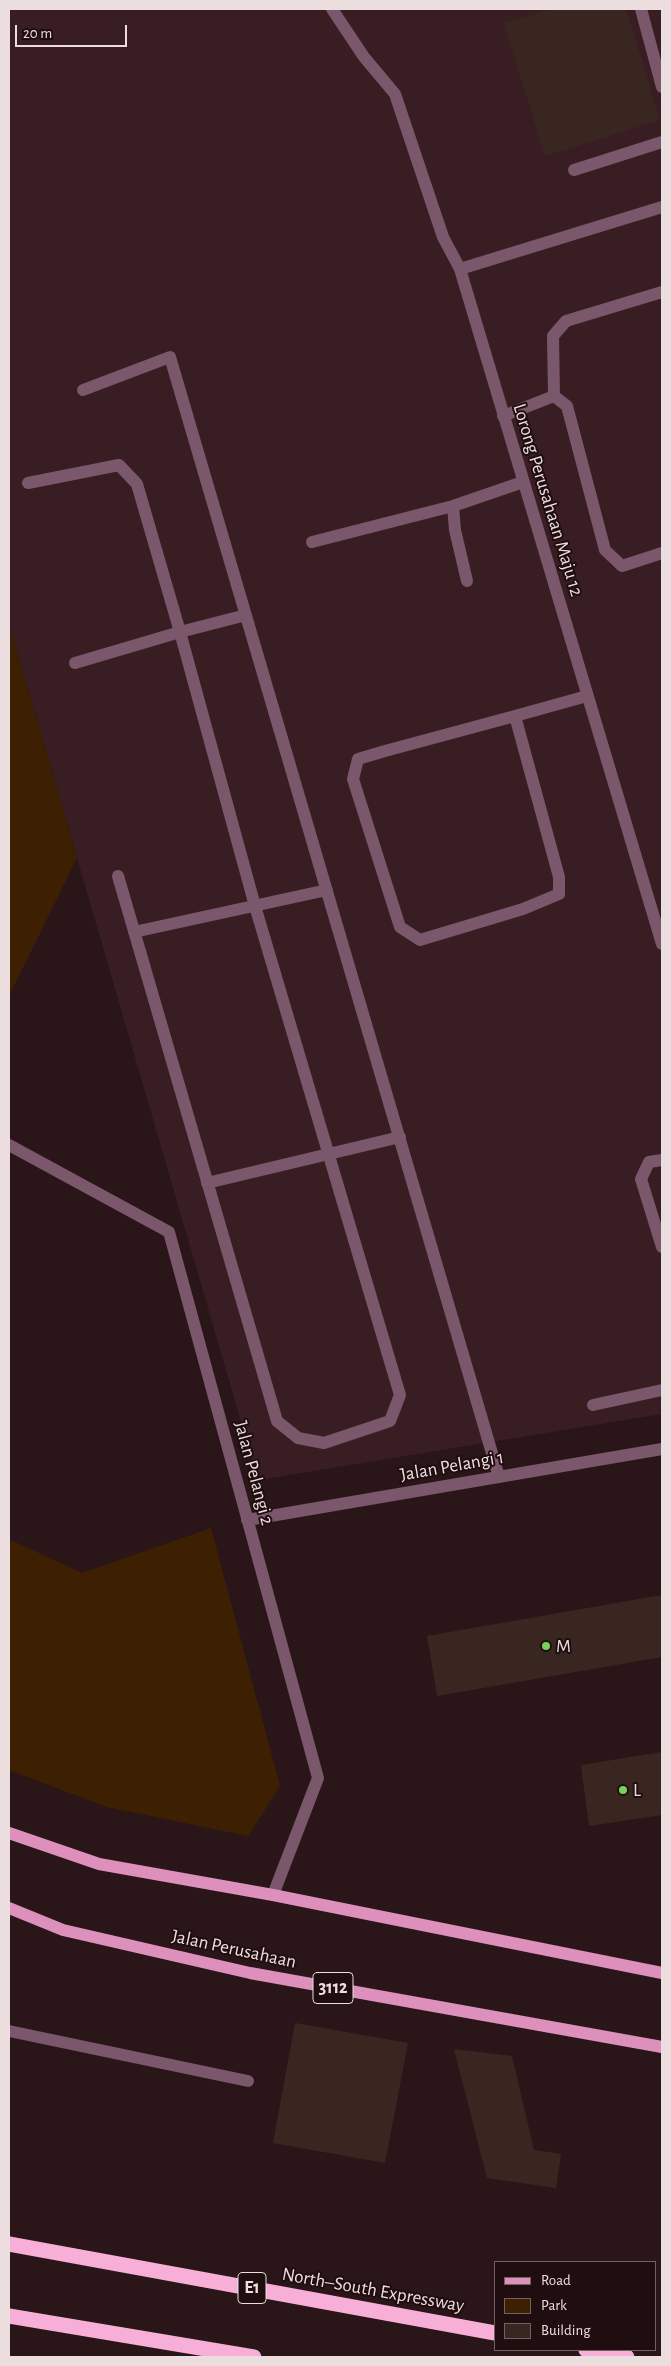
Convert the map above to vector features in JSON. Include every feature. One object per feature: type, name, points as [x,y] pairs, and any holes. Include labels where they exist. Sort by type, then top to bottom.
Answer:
[{"type":"highway","name":"North–South Expressway","points":[[9,2244],[493,2333]]},
{"type":"highway","points":[[9,2316],[254,2357]]},
{"type":"highway","points":[[592,2351],[627,2357]]},
{"type":"main road","points":[[9,1834],[99,1864],[273,1894],[662,1973]]},
{"type":"main road","name":"Jalan Perusahaan","points":[[9,1908],[63,1930],[250,1973],[662,2047]]},
{"type":"street","name":"Lorong Perusahaan Maju 12","points":[[332,9],[364,57],[395,94],[443,237],[460,269],[662,944]]},
{"type":"street","points":[[641,9],[662,87]]},
{"type":"street","points":[[574,170],[662,142]]},
{"type":"street","points":[[460,269],[662,207]]},
{"type":"street","points":[[554,396],[553,336],[566,321],[662,292]]},
{"type":"street","points":[[83,390],[170,357],[400,1137],[498,1477]]},
{"type":"street","points":[[503,416],[554,396]]},
{"type":"street","points":[[554,396],[567,406],[605,550],[622,566],[662,553]]},
{"type":"street","points":[[28,483],[119,465],[137,484],[180,632],[255,906],[400,1395],[390,1421],[324,1443],[298,1438],[277,1421],[118,876]]},
{"type":"street","points":[[312,542],[453,506],[523,482]]},
{"type":"street","points":[[453,506],[455,530],[467,581]]},
{"type":"street","points":[[75,663],[246,615]]},
{"type":"street","points":[[515,716],[559,877],[559,894],[523,909],[420,940],[400,927],[353,779],[358,758],[588,696]]},
{"type":"street","points":[[134,932],[326,890]]},
{"type":"street","points":[[207,1183],[400,1137]]},
{"type":"street","name":"Jalan Pelangi 2","points":[[9,1145],[168,1232],[318,1778],[273,1894]]},
{"type":"street","points":[[662,1160],[649,1162],[641,1179],[662,1247]]},
{"type":"street","points":[[592,1405],[662,1390]]},
{"type":"street","name":"Jalan Pelangi 1","points":[[248,1520],[662,1449]]},
{"type":"street","points":[[9,2031],[248,2080]]},
{"type":"shaded area","points":[[9,9],[662,9],[662,1414],[258,1480],[9,624]]},
{"type":"green space","points":[[9,624],[77,858],[9,996]]},
{"type":"green space","points":[[211,1528],[280,1786],[248,1836],[107,1807],[9,1770],[9,1543],[11,1540],[82,1573]]},
{"type":"building","points":[[551,9],[626,9],[660,120],[545,156],[504,23]]},
{"type":"building","name":"M","points":[[662,1595],[662,1657],[437,1696],[427,1636]]},
{"type":"building","name":"L","points":[[662,1752],[662,1815],[589,1826],[581,1765]]},
{"type":"building","points":[[295,2023],[408,2043],[385,2163],[273,2143]]},
{"type":"building","points":[[454,2049],[512,2056],[534,2150],[561,2154],[556,2188],[487,2178]]},
{"type":"place","name":"M","points":[[546,1646]]},
{"type":"place","name":"L","points":[[623,1790]]}]
